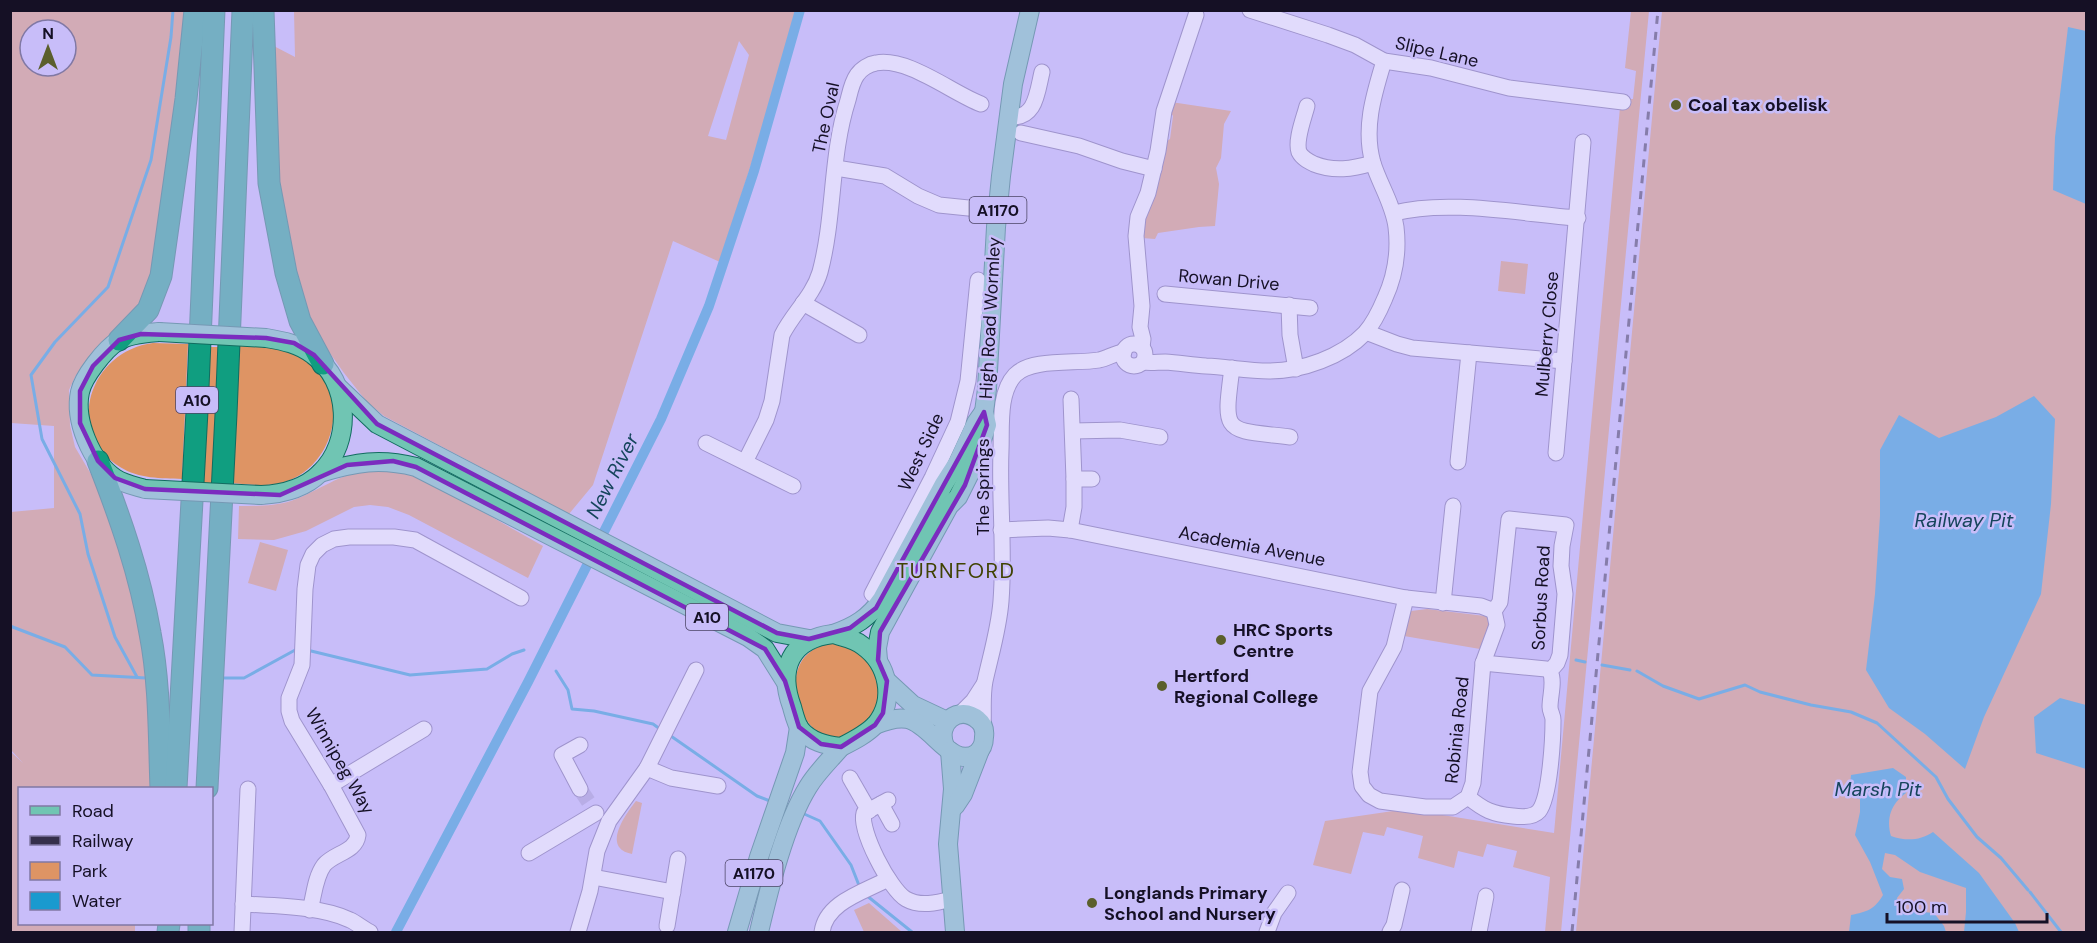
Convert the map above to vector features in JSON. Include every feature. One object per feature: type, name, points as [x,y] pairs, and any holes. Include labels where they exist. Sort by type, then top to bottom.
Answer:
[{"type":"highway","points":[[119,340],[147,310],[161,276],[186,99],[195,10]]},
{"type":"highway","name":"A10","points":[[176,787],[197,399],[214,10]]},
{"type":"highway","name":"A10","points":[[207,787],[243,10]]},
{"type":"highway","points":[[262,10],[269,183],[286,273],[300,321],[323,364]]},
{"type":"highway","points":[[98,461],[117,509],[145,605],[159,723],[160,787]]},
{"type":"main road","name":"High Road Wormley","points":[[984,412],[998,211],[1008,117],[1030,10]]},
{"type":"main road","name":"A10","points":[[785,681],[774,660],[765,649],[748,637],[416,467],[393,461],[347,465],[321,473],[297,489],[280,495],[145,489],[114,478],[98,461],[87,442],[80,423],[80,391],[93,366],[119,340],[141,334],[159,332],[266,338],[294,343],[314,355],[339,388],[377,424],[777,633],[809,639]]},
{"type":"main road","name":"A10","points":[[321,473],[334,454],[342,434],[343,411],[339,388]]},
{"type":"main road","name":"A1170","points":[[833,634],[857,624],[876,608],[938,481],[958,462],[976,423],[984,412]]},
{"type":"main road","name":"A1170","points":[[878,660],[877,648],[880,632],[949,506],[965,485],[977,458],[987,425],[984,412]]},
{"type":"main road","points":[[938,481],[949,489],[949,506]]},
{"type":"main road","points":[[875,725],[883,713],[887,700],[887,681],[878,660],[863,645],[833,634],[809,639],[791,658],[785,681],[788,698],[799,727],[821,744],[841,747],[875,725],[889,720],[906,719],[919,724],[949,754],[967,757],[980,750]]},
{"type":"main road","points":[[887,681],[913,705],[953,718],[973,717],[979,720],[983,727],[984,741],[963,794],[951,813]]},
{"type":"main road","points":[[953,718],[942,733],[949,754],[951,813],[948,844],[955,933]]},
{"type":"main road","name":"A1170","points":[[737,933],[749,888],[795,753],[799,727]]},
{"type":"main road","name":"A1170","points":[[759,933],[772,881],[792,819],[802,797],[819,771],[841,747]]},
{"type":"street","name":"Slipe Lane","points":[[1250,10],[1355,45],[1384,61],[1431,68],[1509,88],[1623,102]]},
{"type":"street","points":[[1196,15],[1164,111],[1154,169],[1141,209],[1136,236],[1142,306],[1140,327],[1133,338],[1135,353],[1163,362],[1271,371],[1296,369],[1335,354],[1351,345],[1366,332],[1381,308],[1394,270],[1397,244],[1394,213],[1373,163],[1369,121],[1384,61]]},
{"type":"street","name":"The Oval","points":[[745,462],[766,420],[772,401],[783,335],[787,325],[813,291],[819,274],[828,230],[843,113],[859,72],[867,66],[883,62],[918,71],[981,104]]},
{"type":"street","points":[[1008,117],[1018,118],[1026,115],[1031,109],[1042,72]]},
{"type":"street","points":[[1306,106],[1299,139],[1299,152],[1304,159],[1338,170],[1373,163]]},
{"type":"street","points":[[1021,133],[1079,146],[1154,169]]},
{"type":"street","name":"Mulberry Close","points":[[1556,453],[1583,142]]},
{"type":"street","points":[[836,168],[885,176],[918,196],[939,205],[998,211]]},
{"type":"street","points":[[1394,213],[1445,206],[1578,218]]},
{"type":"street","name":"West Side","points":[[872,594],[938,481],[958,422],[968,381],[978,280]]},
{"type":"street","name":"Rowan Drive","points":[[1165,294],[1310,308]]},
{"type":"street","points":[[803,303],[859,335]]},
{"type":"street","name":"Rowan Drive","points":[[1289,305],[1290,335],[1296,369]]},
{"type":"street","points":[[1366,332],[1412,348],[1564,361]]},
{"type":"street","name":"The Springs","points":[[983,727],[984,684],[996,640],[1001,601],[1003,560],[1000,464],[1003,411],[1007,389],[1016,374],[1028,367],[1102,359],[1116,352],[1135,353]]},
{"type":"street","points":[[1458,462],[1469,352]]},
{"type":"street","points":[[1232,368],[1226,409],[1232,426],[1249,432],[1290,437]]},
{"type":"street","points":[[1070,530],[1074,499],[1071,399]]},
{"type":"street","points":[[1073,432],[1120,430],[1160,437]]},
{"type":"street","points":[[706,443],[793,486]]},
{"type":"street","points":[[1074,479],[1092,479]]},
{"type":"street","points":[[1443,603],[1453,506]]},
{"type":"street","name":"Sorbus Road","points":[[1468,797],[1485,810],[1501,815],[1531,816],[1540,810],[1545,798],[1551,764],[1553,717],[1550,711],[1552,680],[1550,671],[1560,655],[1565,594],[1561,566],[1566,525],[1509,519],[1500,602],[1494,611]]},
{"type":"street","name":"Academia Avenue","points":[[1001,530],[1048,528],[1070,530],[1406,598],[1487,607],[1494,611]]},
{"type":"street","name":"Winnipeg Way","points":[[310,910],[320,872],[326,862],[352,847],[358,838],[355,827],[292,721],[289,711],[289,698],[300,673],[308,565],[313,554],[322,545],[334,539],[394,537],[415,540],[521,597]]},
{"type":"street","name":"Robinia Road","points":[[1406,598],[1394,647],[1370,691],[1364,728],[1361,781],[1369,795],[1385,802],[1425,807],[1453,807],[1468,797],[1473,783],[1483,663],[1497,625],[1494,611]]},
{"type":"street","points":[[1483,663],[1550,671]]},
{"type":"street","points":[[530,853],[598,813],[647,768],[696,670]]},
{"type":"street","points":[[953,718],[973,701],[984,684]]},
{"type":"street","points":[[331,784],[424,729]]},
{"type":"street","points":[[580,744],[562,755],[580,789]]},
{"type":"street","points":[[647,768],[671,778],[718,786]]},
{"type":"street","points":[[850,778],[879,805],[892,824]]},
{"type":"street","points":[[242,933],[248,789]]},
{"type":"street","points":[[879,805],[864,813],[863,818],[866,832],[888,879],[898,894],[920,904],[951,899]]},
{"type":"street","points":[[578,933],[593,878],[597,851],[598,813]]},
{"type":"street","points":[[667,926],[678,859]]},
{"type":"street","points":[[593,878],[673,892]]},
{"type":"street","points":[[822,933],[826,917],[831,910],[888,879]]},
{"type":"street","points":[[1390,933],[1402,890]]},
{"type":"street","points":[[1267,933],[1274,913],[1288,893]]},
{"type":"street","points":[[1479,933],[1486,897]]},
{"type":"street","points":[[243,904],[310,910],[349,920],[370,933]]},
{"type":"highlighted area","points":[[141,334],[266,338],[294,343],[314,355],[377,424],[777,633],[809,639],[850,628],[876,608],[984,412],[987,425],[965,485],[880,632],[878,660],[887,681],[883,713],[875,725],[841,747],[821,744],[799,727],[785,681],[765,649],[416,467],[393,461],[347,465],[280,495],[145,489],[115,478],[98,461],[80,423],[80,391],[93,366],[119,340]]},
{"type":"green space","points":[[10,11],[189,11],[155,267],[136,313],[91,356],[76,375],[69,390],[70,425],[75,447],[95,481],[108,516],[124,562],[141,634],[148,700],[152,787],[18,787],[18,925],[135,925],[135,932],[11,932],[11,752],[23,763],[11,750],[11,512],[54,508],[54,426],[11,423]]},
{"type":"green space","points":[[294,11],[796,11],[764,124],[720,262],[673,241],[593,485],[569,514],[384,416],[367,402],[312,328],[303,304],[279,186],[270,44],[295,57]],"holes":[[[739,41],[749,55],[726,140],[708,136]]]},
{"type":"green space","points":[[1631,11],[1649,11],[1561,932],[1545,932],[1550,877],[1513,867],[1517,851],[1487,844],[1483,857],[1458,851],[1454,868],[1418,858],[1423,836],[1387,827],[1384,836],[1363,832],[1351,874],[1313,865],[1325,821],[1393,811],[1424,812],[1554,833],[1620,107],[1623,99],[1633,99],[1636,71],[1625,68]]},
{"type":"green space","points":[[1662,11],[2086,11],[2086,932],[1576,932]]},
{"type":"green space","points":[[1171,102],[1231,111],[1224,124],[1221,158],[1216,168],[1219,184],[1215,226],[1158,233],[1155,239],[1142,238],[1143,225],[1167,141],[1170,139],[1173,116],[1169,109]]},
{"type":"green space","points":[[1501,261],[1528,264],[1525,294],[1498,291]]},
{"type":"green space","points":[[153,343],[188,344],[182,479],[150,477],[127,471],[102,452],[92,434],[89,414],[92,394],[100,376],[113,361],[131,349]]},
{"type":"green space","points":[[237,345],[290,351],[315,366],[327,383],[333,402],[333,423],[327,442],[317,460],[301,474],[281,483],[262,485],[230,483]]},
{"type":"green space","points":[[208,347],[223,347],[216,485],[201,484]]},
{"type":"green space","points":[[370,470],[403,472],[425,479],[543,546],[528,578],[409,515],[388,507],[370,505],[354,507],[306,531],[274,540],[238,539],[239,506],[272,505],[291,501],[339,478]]},
{"type":"green space","points":[[260,542],[288,550],[276,591],[248,583]]},
{"type":"green space","points":[[1427,609],[1488,618],[1489,624],[1480,649],[1404,636],[1411,611]]},
{"type":"green space","points":[[835,643],[856,651],[867,660],[880,690],[871,719],[851,734],[840,738],[825,736],[812,727],[802,713],[797,695],[796,678],[802,661],[814,649]]},
{"type":"green space","points":[[636,801],[642,803],[632,854],[623,851],[618,845],[617,838],[626,814]]},
{"type":"green space","points":[[869,903],[902,932],[864,932],[854,910]]},
{"type":"water","points":[[2068,27],[2086,31],[2086,204],[2053,190],[2055,137]]},
{"type":"water","name":"Railway Pit","points":[[2034,396],[2055,419],[2051,504],[2041,594],[1984,717],[1965,769],[1925,734],[1889,708],[1866,670],[1875,594],[1880,516],[1880,450],[1899,415],[1939,438],[1996,417]]},
{"type":"water","points":[[2060,698],[2086,705],[2086,769],[2036,753],[2034,717]]},
{"type":"water","name":"Marsh Pit","points":[[1893,768],[1906,777],[1906,793],[1891,812],[1889,823],[1891,836],[1912,839],[1933,832],[1979,873],[2019,932],[1964,932],[1966,888],[1920,872],[1895,855],[1885,853],[1882,869],[1890,877],[1902,879],[1904,889],[1897,898],[1899,910],[1934,913],[1946,932],[1849,932],[1851,915],[1870,909],[1883,895],[1870,862],[1855,835],[1860,799],[1849,796],[1851,775]]},
{"type":"waterway","points":[[137,677],[115,637],[88,554],[80,514],[42,439],[31,375],[55,342],[108,287],[151,160],[171,37],[173,10]]},
{"type":"waterway","name":"New River","points":[[396,932],[528,682],[661,419],[709,306],[754,171],[800,10]]},
{"type":"waterway","points":[[10,626],[65,647],[92,675],[146,678]]},
{"type":"waterway","points":[[222,678],[244,678],[297,649]]},
{"type":"waterway","points":[[307,650],[410,675],[487,669],[512,654],[524,650]]},
{"type":"waterway","points":[[1576,660],[1585,662]]},
{"type":"waterway","points":[[1602,665],[1630,670]]},
{"type":"waterway","points":[[556,671],[568,690],[572,709],[594,711],[653,724],[660,729]]},
{"type":"waterway","points":[[1637,671],[1663,686],[1699,699],[1745,685],[1760,692],[1811,705],[1851,712],[1877,723],[1936,777],[1948,799],[1977,837],[2001,858],[2028,890]]},
{"type":"waterway","points":[[668,734],[757,796],[770,801]]},
{"type":"waterway","points":[[802,813],[820,821],[851,865],[860,888]]},
{"type":"waterway","points":[[2030,892],[2061,932]]},
{"type":"waterway","points":[[866,895],[912,932]]},
{"type":"tunnel","points":[[580,789],[590,804]]},
{"type":"railway","points":[[1572,932],[1658,10]]},
{"type":"place","name":"Coal tax obelisk","points":[[1676,105]]},
{"type":"place","name":"HRC Sports Centre","points":[[1221,640]]},
{"type":"place","name":"Hertford Regional College","points":[[1162,686]]},
{"type":"place","name":"Longlands Primary School and Nursery","points":[[1092,903]]},
{"type":"district","name":"TURNFORD","points":[[956,571]]}]
